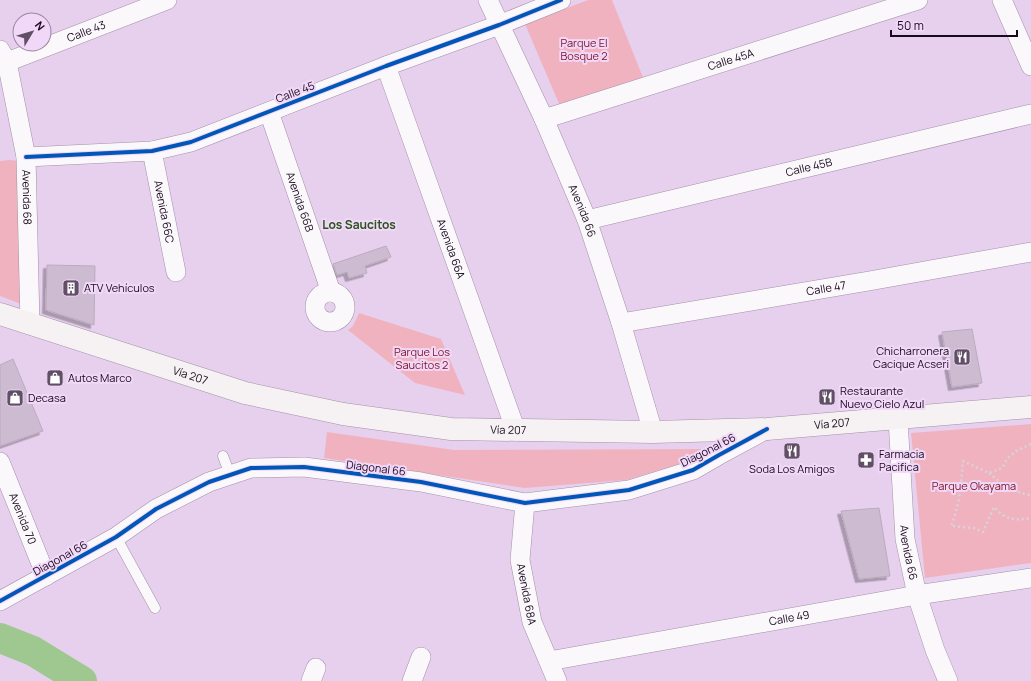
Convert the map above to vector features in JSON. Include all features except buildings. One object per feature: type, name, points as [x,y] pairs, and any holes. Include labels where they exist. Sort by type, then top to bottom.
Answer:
[{"type":"main road","name":"Vía 207","points":[[0,314],[245,393],[343,414],[451,430],[653,432],[767,429],[1031,407]]},
{"type":"street","name":"Calle 43","points":[[3,56],[166,0]]},
{"type":"street","name":"Avenida 66","points":[[488,0],[544,119],[587,220],[621,323],[653,432]]},
{"type":"street","name":"Calle 45","points":[[26,157],[152,152],[191,142],[386,66],[500,25],[561,0]]},
{"type":"street","name":"Calle 45A","points":[[544,119],[918,0]]},
{"type":"street","points":[[1002,0],[1031,66]]},
{"type":"street","name":"Avenida 68","points":[[3,56],[26,157],[30,324]]},
{"type":"street","name":"Avenida 66A","points":[[386,66],[516,431]]},
{"type":"street","name":"Avenida 66B","points":[[269,112],[332,292]]},
{"type":"street","name":"Calle 45B","points":[[587,220],[1031,114]]},
{"type":"street","name":"Avenida 66C","points":[[152,152],[176,272]]},
{"type":"street","name":"Calle 47","points":[[621,323],[877,280],[1031,252]]},
{"type":"street","name":"Avenida 66","points":[[898,419],[905,539],[916,595],[935,650],[948,681]]},
{"type":"street","name":"Diagonal 66","points":[[0,601],[116,537],[156,509],[209,482],[251,468],[304,467],[377,478],[420,482],[524,503],[629,490],[693,470],[719,454],[767,429]]},
{"type":"street","name":"Avenida 70","points":[[0,462],[46,576]]},
{"type":"street","name":"Avenida 68A","points":[[524,503],[520,560],[532,622],[557,681]]},
{"type":"street","name":"Calle 49","points":[[549,661],[916,595],[1031,578]]},
{"type":"street","points":[[412,681],[421,657]]},
{"type":"lane","points":[[223,456],[230,475]]},
{"type":"lane","points":[[116,537],[155,608]]},
{"type":"path","points":[[989,473],[1002,468],[1007,459],[1016,451],[1031,444]]},
{"type":"path","points":[[1031,495],[1022,494],[1006,488],[989,473],[963,461],[960,495],[952,526],[974,528],[983,532],[994,507],[1002,516],[1019,520],[1031,518]]},
{"type":"green space","name":"Parque El Bosque 2","points":[[588,0],[612,0],[646,85],[563,113],[525,24]]},
{"type":"green space","points":[[0,161],[19,161],[21,304],[0,296]]},
{"type":"green space","name":"Parque Los Saucitos 2","points":[[359,313],[441,339],[465,395],[415,383],[348,330],[353,326]]},
{"type":"green space","name":"Parque Okayama","points":[[1031,424],[1031,563],[925,578],[911,433]]},
{"type":"green space","points":[[327,432],[454,450],[706,449],[683,463],[626,480],[525,488],[324,458]]},
{"type":"waterway","points":[[0,638],[33,651],[82,681]]},
{"type":"cycle path","points":[[26,157],[152,151],[191,142],[561,0]]},
{"type":"cycle path","points":[[0,601],[116,537],[156,509],[209,482],[251,468],[304,467],[421,482],[525,503],[629,490],[693,470],[767,429]]},
{"type":"place","name":"ATV Vehículos","points":[[71,288]]},
{"type":"place","name":"Chicharronera Cacique Acseri","points":[[962,357]]},
{"type":"place","name":"Autos Marco","points":[[55,378]]},
{"type":"place","name":"Restaurante Nuevo Cielo Azul","points":[[827,397]]},
{"type":"place","name":"Decasa","points":[[15,398]]},
{"type":"place","name":"Soda Los Amigos","points":[[792,451]]},
{"type":"place","name":"Farmacia Pacifica","points":[[866,460]]},
{"type":"district","name":"Los Saucitos","points":[[359,225]]}]
